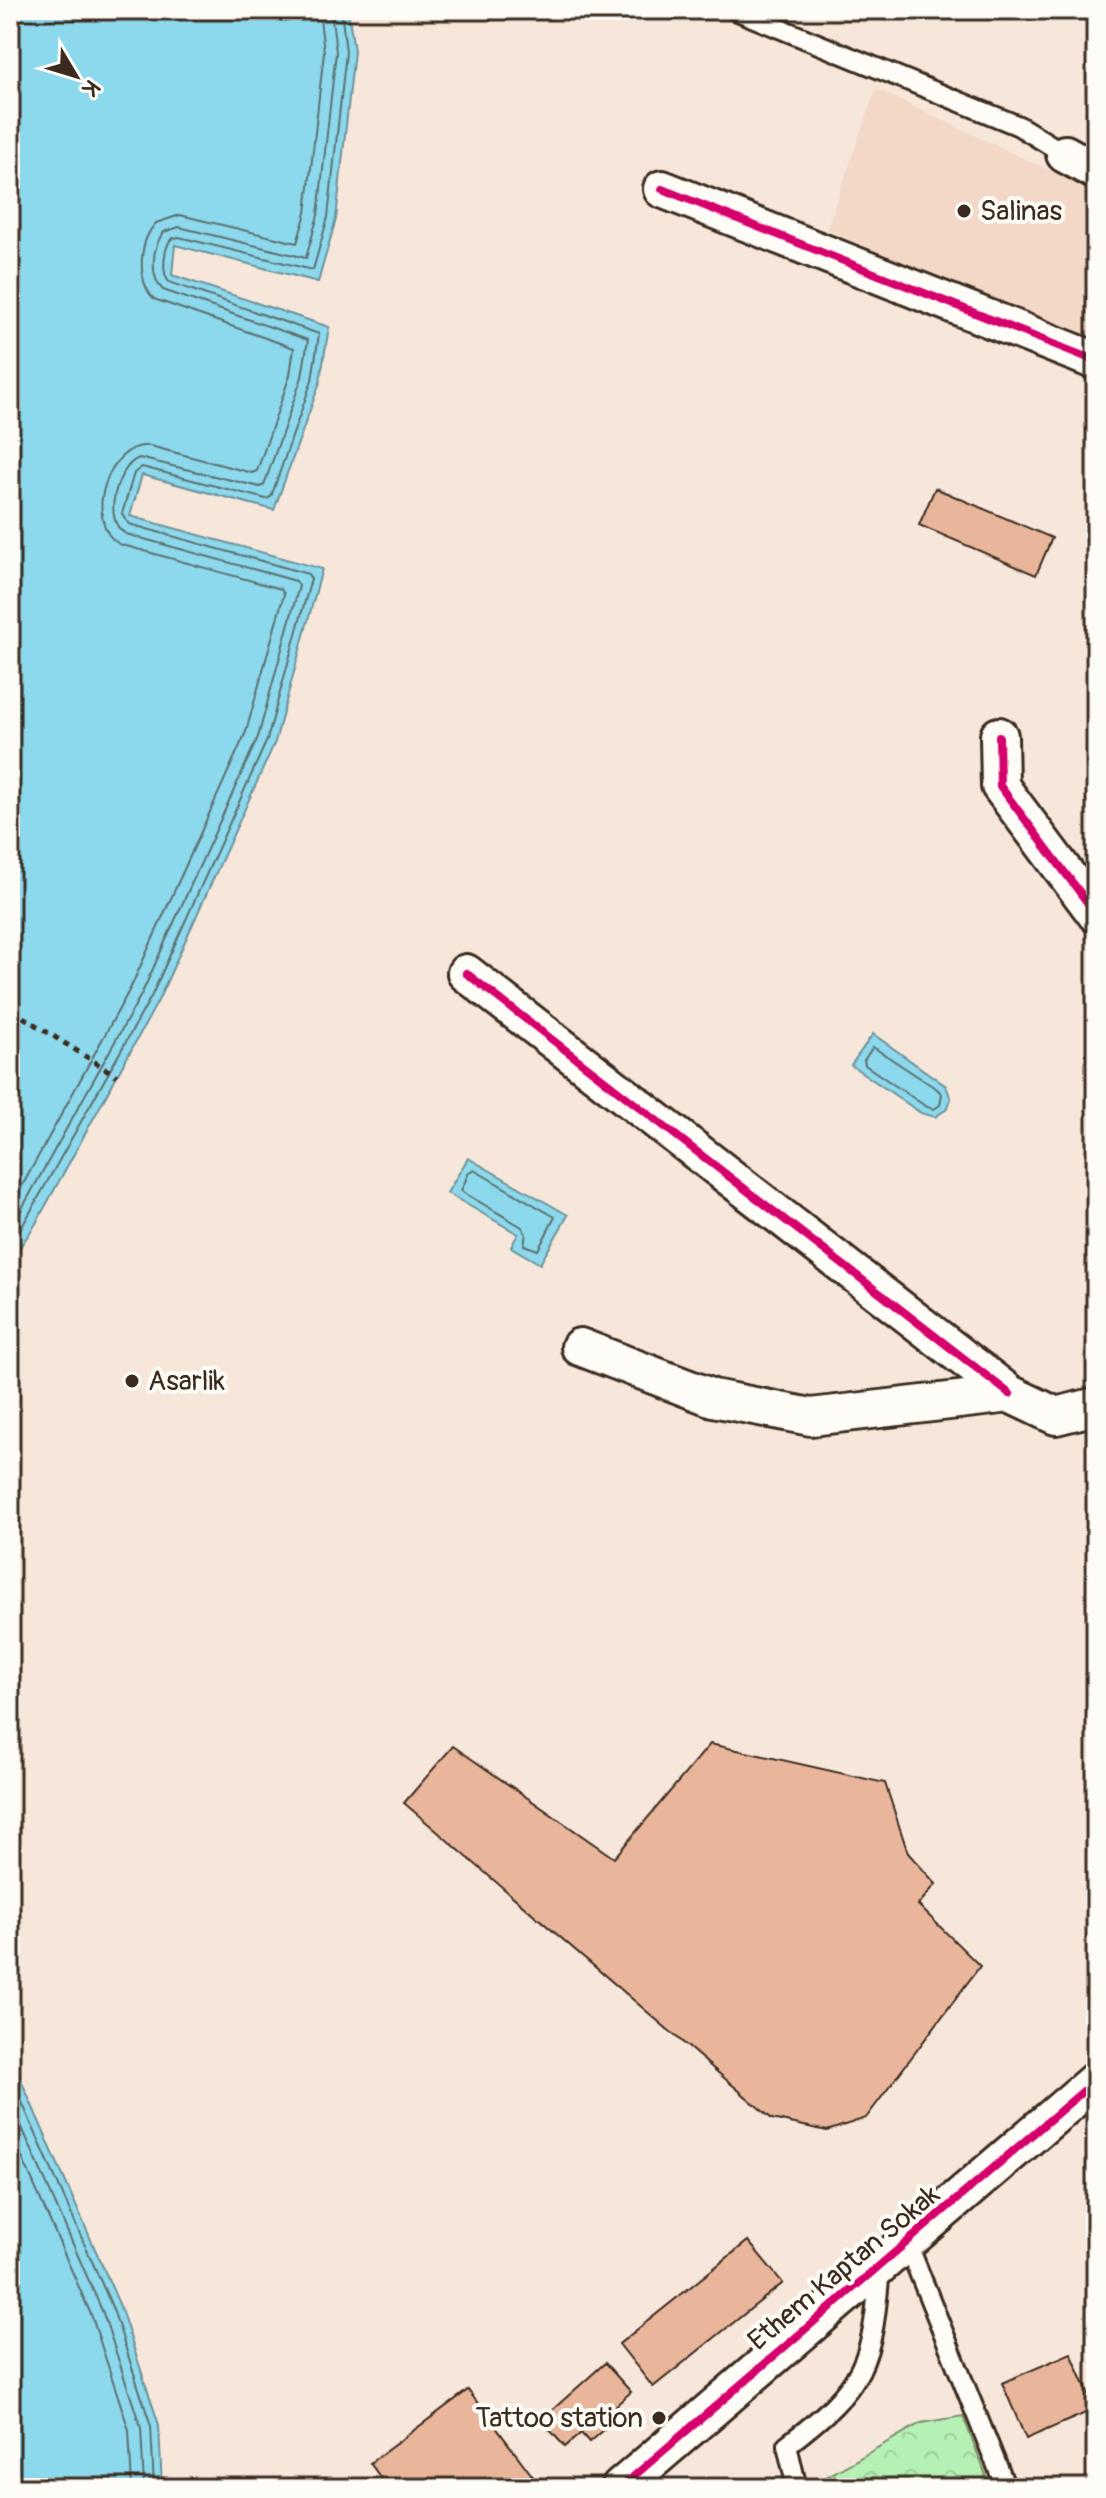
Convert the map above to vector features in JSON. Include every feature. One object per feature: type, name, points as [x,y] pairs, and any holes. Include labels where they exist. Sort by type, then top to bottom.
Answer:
[{"type":"street","points":[[1065,154],[1096,171]]},
{"type":"street","points":[[662,189],[1096,361]]},
{"type":"street","points":[[999,736],[1000,786],[1096,914]]},
{"type":"street","points":[[466,973],[1010,1394],[1056,1416],[1096,1406]]},
{"type":"street","points":[[580,1347],[713,1398],[811,1417],[1010,1394]]},
{"type":"street","name":"Ethem Kaptan Sokak","points":[[620,2488],[1096,2080]]},
{"type":"lane","points":[[735,10],[1019,126],[1065,154]]},
{"type":"lane","points":[[797,2488],[787,2445],[828,2414],[854,2384],[874,2337],[894,2255]]},
{"type":"lane","points":[[894,2255],[1006,2488]]},
{"type":"path","points":[[23,1017],[117,1076]]},
{"type":"shaded area","name":"Salinas","points":[[876,89],[1096,192],[1096,341],[826,230]]},
{"type":"green space","points":[[963,2416],[991,2488],[807,2488],[921,2423]]},
{"type":"water","points":[[10,10],[348,10],[354,51],[336,219],[318,282],[175,245],[172,275],[329,327],[320,382],[274,510],[142,475],[130,516],[322,569],[275,742],[158,1001],[35,1225],[10,1262]]},
{"type":"water","points":[[873,1034],[946,1086],[951,1099],[947,1109],[935,1117],[921,1113],[851,1065]]},
{"type":"water","points":[[468,1158],[568,1215],[540,1264],[511,1247],[518,1234],[447,1193]]},
{"type":"water","points":[[10,2055],[120,2306],[159,2425],[162,2488],[10,2488]]},
{"type":"building","points":[[935,488],[1052,538],[1036,575],[919,525]]},
{"type":"building","points":[[710,1744],[885,1783],[908,1853],[936,1884],[918,1905],[980,1966],[866,2118],[827,2131],[772,2119],[404,1803],[453,1746],[614,1858]]},
{"type":"building","points":[[748,2241],[783,2283],[653,2387],[619,2344]]},
{"type":"building","points":[[1071,2353],[1095,2409],[1026,2439],[1002,2383]]},
{"type":"building","points":[[605,2363],[631,2392],[613,2408],[620,2415],[589,2442],[581,2433],[565,2447],[541,2420]]},
{"type":"building","points":[[468,2390],[534,2478],[521,2488],[388,2488],[370,2463]]},
{"type":"cycle path","points":[[662,189],[1096,361]]},
{"type":"cycle path","points":[[999,736],[1000,786],[1096,914]]},
{"type":"cycle path","points":[[466,973],[1010,1394]]},
{"type":"cycle path","points":[[620,2488],[1096,2080]]},
{"type":"place","name":"Salinas","points":[[964,211]]},
{"type":"place","name":"Asarlik","points":[[132,1381]]},
{"type":"place","name":"Tattoo station","points":[[659,2418]]}]
